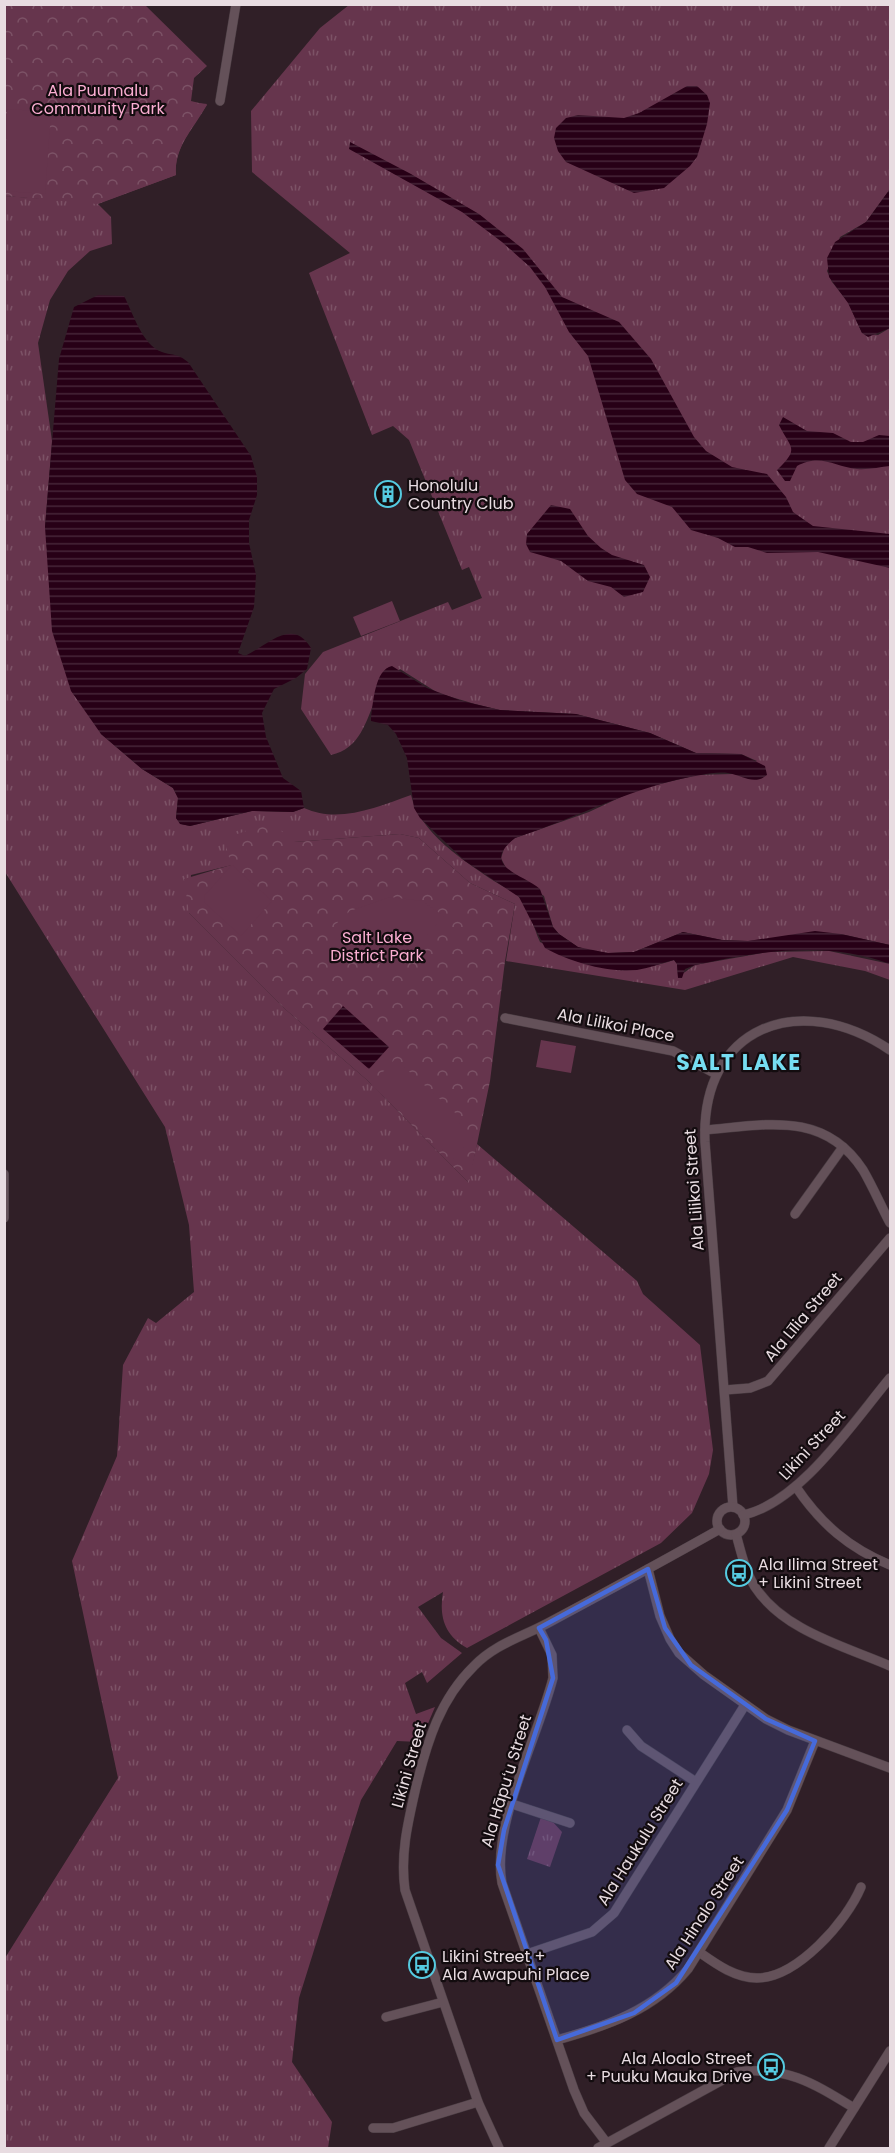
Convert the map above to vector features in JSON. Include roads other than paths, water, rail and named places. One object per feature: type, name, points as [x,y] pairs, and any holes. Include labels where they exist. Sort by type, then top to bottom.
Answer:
[{"type":"street","points":[[220,101],[236,4]]},
{"type":"street","name":"Ala Lilikoi Place","points":[[505,1018],[673,1050],[716,1074]]},
{"type":"street","name":"Ala Lilikoi Street","points":[[733,1507],[705,1130],[706,1104],[716,1074],[729,1054],[750,1036],[790,1021],[810,1020],[841,1026],[868,1036],[891,1050]]},
{"type":"street","points":[[705,1130],[792,1124],[823,1133],[843,1148],[863,1171],[891,1223]]},
{"type":"street","points":[[795,1214],[843,1148]]},
{"type":"street","points":[[4,1173],[4,1218]]},
{"type":"street","name":"Ala Līlia Street","points":[[725,1390],[750,1388],[768,1381],[891,1238]]},
{"type":"street","name":"Likini Street","points":[[743,1515],[766,1507],[796,1486],[891,1378]]},
{"type":"street","points":[[796,1486],[839,1537],[857,1550],[891,1565]]},
{"type":"street","points":[[733,1507],[743,1515],[745,1524],[735,1534],[727,1534],[720,1529],[718,1516],[724,1509],[733,1507]]},
{"type":"street","name":"Likini Street","points":[[499,2148],[478,2102],[443,2002],[407,1896],[403,1872],[406,1832],[436,1720],[468,1672],[500,1646],[539,1628],[720,1529]]},
{"type":"street","points":[[735,1534],[754,1586],[781,1615],[800,1627],[891,1666]]},
{"type":"street","points":[[648,1569],[662,1622],[679,1653],[704,1675],[745,1706],[788,1730],[891,1768]]},
{"type":"street","name":"Ala Hāpuʻu Street","points":[[539,1628],[552,1654],[553,1678],[512,1804],[498,1864],[502,1883],[584,2113],[602,2145]]},
{"type":"street","name":"Ala Haukulu Street","points":[[527,1954],[592,1932],[606,1922],[745,1706]]},
{"type":"street","points":[[627,1730],[640,1746],[696,1782]]},
{"type":"street","name":"Ala Hinalo Street","points":[[557,2040],[620,2019],[648,2005],[676,1983],[699,1952],[788,1810],[815,1741]]},
{"type":"street","points":[[512,1804],[570,1823]]},
{"type":"street","points":[[699,1952],[741,1976],[759,1978],[775,1974],[794,1965],[837,1927],[852,1907],[861,1887]]},
{"type":"street","points":[[386,2017],[443,2002]]},
{"type":"street","points":[[829,2148],[891,2050]]},
{"type":"street","points":[[602,2145],[737,2072],[762,2069],[783,2072],[811,2083],[854,2108]]},
{"type":"street","points":[[373,2128],[393,2128],[478,2102]]},
{"type":"place","name":"Honolulu Country Club","points":[[388,494]]},
{"type":"place","name":"Ala Ilima Street + Likini Street","points":[[739,1573]]},
{"type":"place","name":"Likini Street + Ala Awapuhi Place","points":[[422,1965]]},
{"type":"place","name":"Ala Aloalo Street + Puuku Mauka Drive","points":[[771,2067]]},
{"type":"district","name":"SALT LAKE","points":[[739,1062]]},
{"type":"park label","name":"Ala Puumalu Community Park","points":[[98,99]]},
{"type":"park label","name":"Salt Lake District Park","points":[[377,946]]}]
